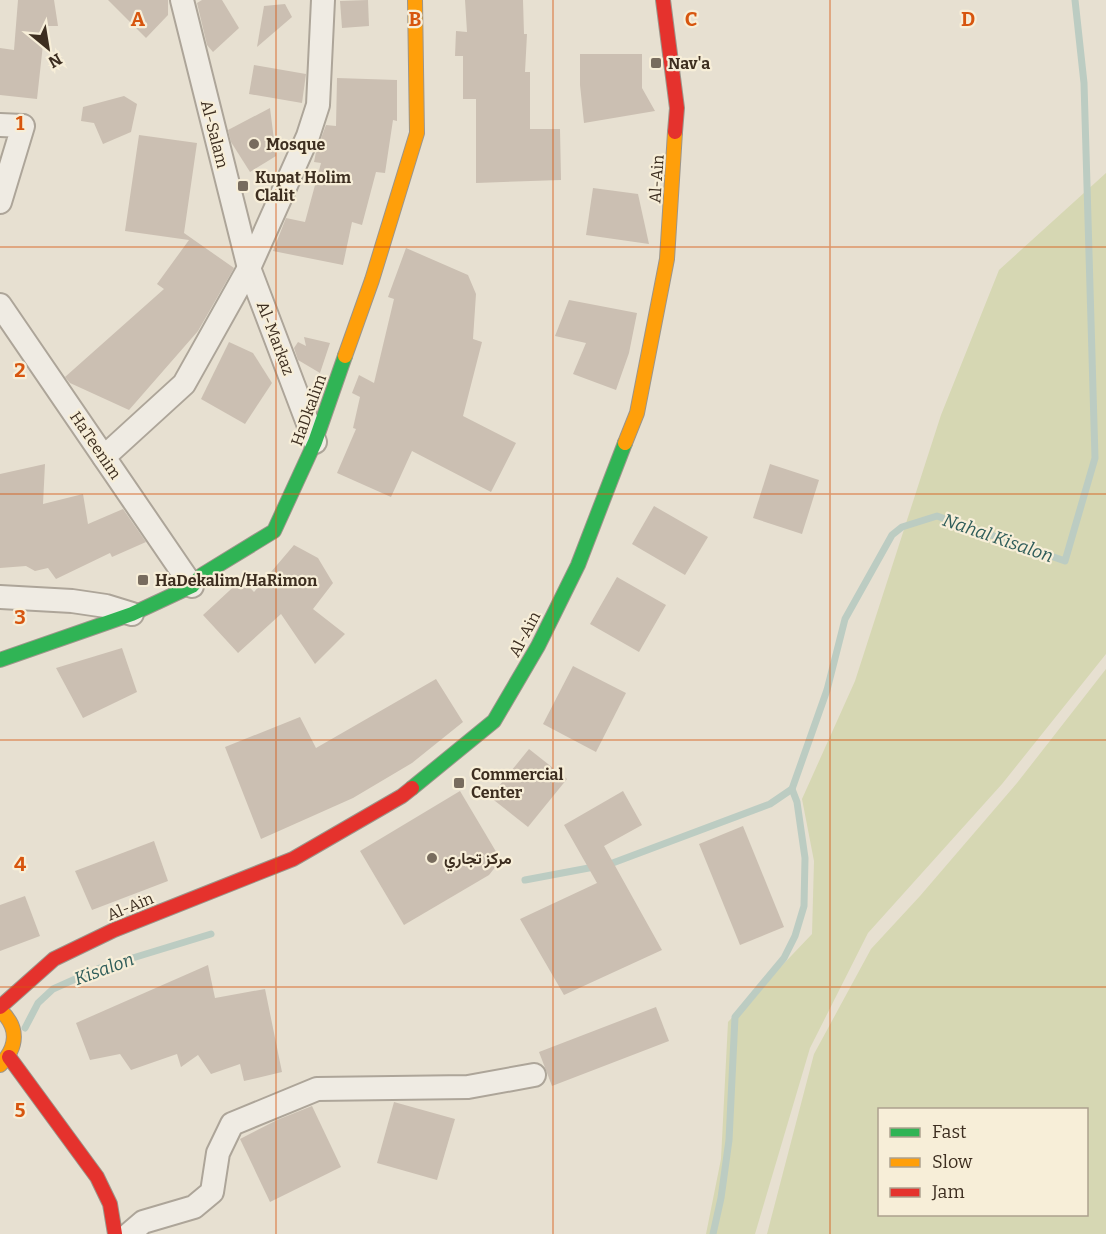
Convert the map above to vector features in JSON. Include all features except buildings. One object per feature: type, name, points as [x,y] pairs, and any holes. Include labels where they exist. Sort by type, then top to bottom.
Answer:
[{"type":"street","name":"Al-Salam","points":[[182,0],[249,268]]},
{"type":"street","points":[[104,457],[184,384],[249,268],[309,136],[318,105],[323,0]]},
{"type":"street","name":"HaDkalim","points":[[0,660],[132,615],[192,586],[202,576],[274,531],[315,442],[372,280],[417,133],[415,0]]},
{"type":"street","name":"Al-Ain","points":[[0,1008],[54,959],[114,930],[293,859],[402,796],[494,720],[538,646],[578,566],[638,413],[667,259],[677,108],[663,0]]},
{"type":"street","points":[[0,125],[23,126],[0,202]]},
{"type":"street","name":"Al-Markaz","points":[[249,268],[315,442]]},
{"type":"street","name":"HaTeenim","points":[[0,304],[192,586]]},
{"type":"street","points":[[0,597],[95,604],[132,615]]},
{"type":"street","points":[[0,1008],[11,1020],[15,1030],[15,1042],[5,1061],[96,1175],[110,1202],[115,1222],[115,1234]]},
{"type":"street","points":[[129,1234],[143,1222],[194,1207],[212,1191],[218,1153],[232,1124],[317,1089],[468,1087],[534,1075]]},
{"type":"green space","points":[[1106,173],[1106,654],[1002,784],[868,933],[810,1048],[755,1234],[706,1234],[721,1159],[728,1022],[812,934],[814,861],[802,799],[855,681],[941,415],[999,270]]},
{"type":"green space","points":[[1106,669],[1106,1234],[767,1234],[814,1054],[871,949],[1017,783]]},
{"type":"waterway","name":"Nahal Kisalon","points":[[525,880],[610,864],[770,804],[792,789],[827,690],[845,619],[892,535],[902,527],[937,516],[1065,561],[1095,458],[1084,83],[1075,0]]},
{"type":"waterway","points":[[713,1234],[721,1198],[729,1140],[735,1017],[784,958],[795,936],[804,906],[805,858],[797,802],[792,789]]},
{"type":"waterway","name":"Kisalon","points":[[25,1028],[38,1003],[53,989],[100,968],[211,934]]},
{"type":"traffic: fast","points":[[0,660],[132,614],[192,586],[202,575],[274,531],[315,442],[345,356]]},
{"type":"traffic: fast","points":[[412,788],[494,721],[538,646],[578,565],[625,443]]},
{"type":"traffic: slow","points":[[345,356],[372,280],[417,133],[415,0]]},
{"type":"traffic: slow","points":[[625,443],[637,413],[667,259],[675,132]]},
{"type":"traffic: slow","points":[[0,1010],[11,1023],[14,1037],[10,1051],[0,1065]]},
{"type":"traffic: jam","points":[[663,0],[677,108],[675,132]]},
{"type":"traffic: jam","points":[[0,1007],[54,959],[114,930],[293,859],[412,788]]},
{"type":"traffic: jam","points":[[9,1057],[97,1177],[110,1204],[115,1234]]},
{"type":"place","name":"Nav'a","points":[[656,63]]},
{"type":"place","name":"Mosque","points":[[254,144]]},
{"type":"place","name":"Kupat Holim Clalit","points":[[243,186]]},
{"type":"place","name":"HaDekalim/HaRimon","points":[[143,580]]},
{"type":"place","name":"Commercial Center","points":[[459,783]]},
{"type":"place","name":"مركز تجاري","points":[[432,858]]}]
